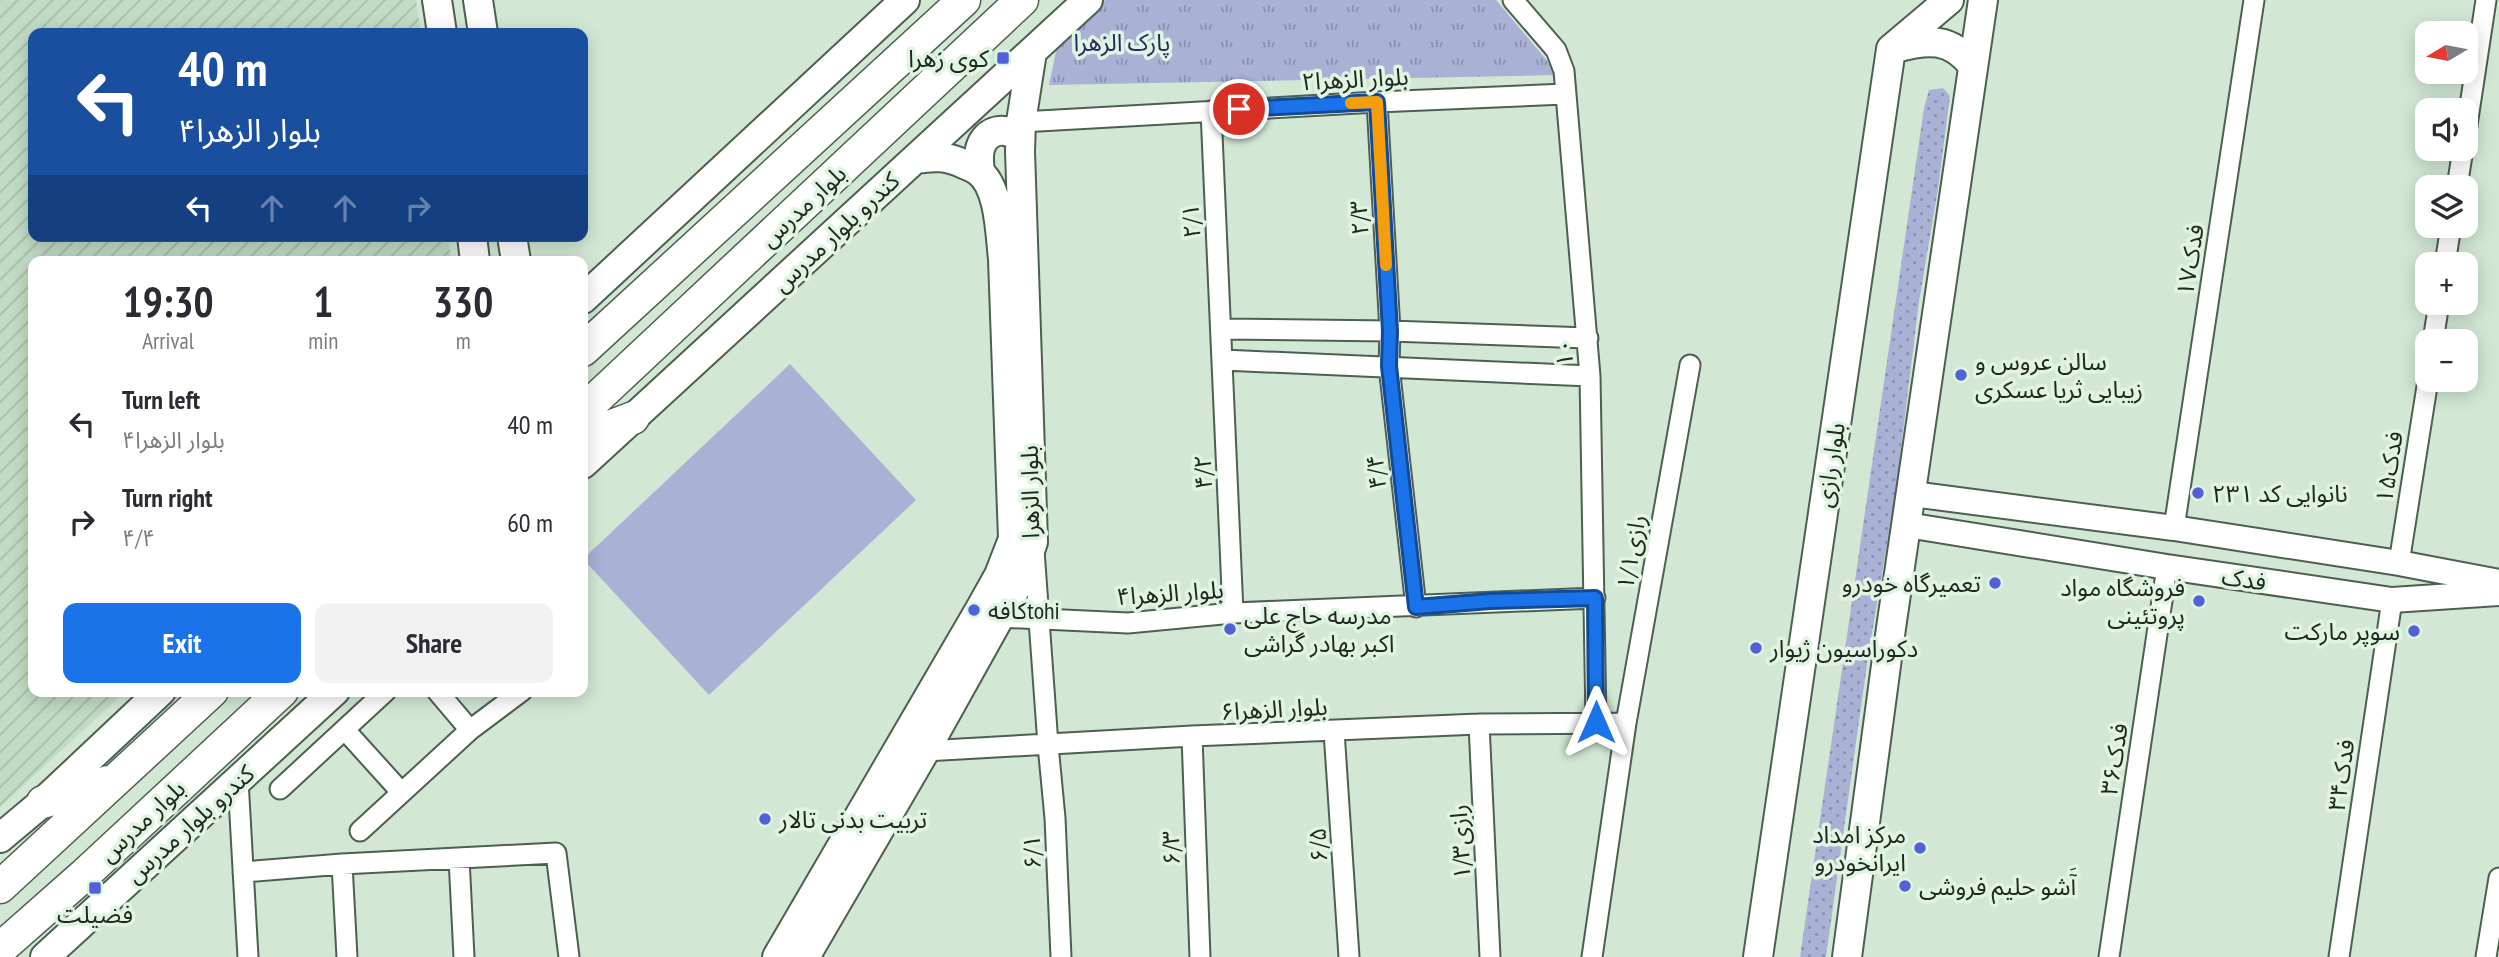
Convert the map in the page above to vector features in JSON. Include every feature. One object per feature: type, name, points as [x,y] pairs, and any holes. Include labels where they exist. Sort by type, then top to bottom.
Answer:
[{"type":"main road","points":[[438,0],[441,28]]},
{"type":"main road","points":[[478,0],[482,28]]},
{"type":"main road","points":[[588,294],[905,0]]},
{"type":"main road","name":"بلوار مدرس","points":[[588,345],[964,0]]},
{"type":"main road","name":"بلوار مدرس","points":[[588,406],[1022,0]]},
{"type":"main road","name":"کندرو بلوار مدرس","points":[[588,459],[1088,0]]},
{"type":"main road","points":[[1892,49],[1949,0]]},
{"type":"main road","points":[[1847,957],[1983,0]]},
{"type":"main road","points":[[1892,49],[1929,41],[1950,46],[1963,53],[1973,66]]},
{"type":"main road","name":"بلوار رازی","points":[[1758,957],[1892,49]]},
{"type":"main road","name":"بلوار الزهرا","points":[[805,957],[1018,584],[1033,542],[1020,131],[1032,52]]},
{"type":"main road","points":[[916,159],[937,155],[980,172],[980,148],[986,136],[1000,130],[1020,131]]},
{"type":"main road","name":"بلوار الزهرا","points":[[777,957],[980,609],[999,575],[1013,539],[1003,259],[998,213],[991,187],[980,172]]},
{"type":"main road","points":[[588,435],[633,418]]},
{"type":"main road","points":[[0,838],[43,802],[156,697]]},
{"type":"main road","name":"بلوار مدرس","points":[[0,887],[205,697]]},
{"type":"main road","name":"بلوار مدرس","points":[[0,949],[276,697]]},
{"type":"main road","name":"کندرو بلوار مدرس","points":[[45,957],[328,697]]},
{"type":"main road","points":[[43,802],[116,779]]},
{"type":"street","name":"۱۰","points":[[1513,0],[1556,50],[1563,71],[1590,376],[1596,722]]},
{"type":"street","name":"فدک۱۷","points":[[2174,528],[2254,0]]},
{"type":"street","points":[[2471,98],[2486,0]]},
{"type":"street","name":"بلوار الزهرا۲","points":[[1020,131],[1211,111],[1565,94]]},
{"type":"street","name":"۲/۳","points":[[1377,102],[1390,331]]},
{"type":"street","name":"۲/۱","points":[[1211,111],[1222,329]]},
{"type":"street","points":[[1222,329],[1390,331],[1588,338]]},
{"type":"street","name":"۴/۲","points":[[1222,329],[1233,613]]},
{"type":"street","name":"۴/۴","points":[[1390,331],[1389,366],[1416,607]]},
{"type":"street","points":[[1223,360],[1590,376]]},
{"type":"street","name":"رازی۱/۱","points":[[1592,957],[1626,723],[1690,365]]},
{"type":"street","name":"فدک۱۵","points":[[2399,563],[2426,392]]},
{"type":"street","name":"فدک","points":[[1912,494],[2174,528],[2399,563],[2499,582]]},
{"type":"street","points":[[1973,502],[1966,509],[1964,519],[1967,528],[1975,535]]},
{"type":"street","name":"فدک","points":[[1907,526],[2392,600],[2499,593]]},
{"type":"street","name":"۶/۱","points":[[1033,542],[1055,818],[1060,957]]},
{"type":"street","name":"فدک۳۶","points":[[2109,957],[2167,567]]},
{"type":"street","name":"بلوار الزهرا۴","points":[[999,617],[1128,624],[1233,613],[1595,598]]},
{"type":"street","name":"فدک۳۴","points":[[2339,957],[2392,600]]},
{"type":"street","points":[[280,789],[380,697]]},
{"type":"street","points":[[442,697],[470,730]]},
{"type":"street","points":[[360,831],[470,730],[514,697]]},
{"type":"street","name":"بلوار الزهرا۶","points":[[925,751],[1479,724],[1626,723]]},
{"type":"street","name":"رازی۱/۳","points":[[1479,724],[1490,957]]},
{"type":"street","points":[[345,730],[401,792]]},
{"type":"street","name":"۶/۵","points":[[1334,731],[1349,957]]},
{"type":"street","name":"۶/۳","points":[[1192,736],[1200,957]]},
{"type":"street","points":[[238,780],[248,957]]},
{"type":"street","points":[[243,873],[342,864],[556,853],[569,957]]},
{"type":"street","points":[[459,858],[464,957]]},
{"type":"street","points":[[342,864],[347,957]]},
{"type":"street","points":[[2486,957],[2499,878]]},
{"type":"shaded area","points":[[0,0],[416,0],[420,28],[28,28],[28,242],[449,242],[450,256],[28,256],[28,697],[119,697],[0,807]]},
{"type":"green space","name":"پارک الزهرا","points":[[1105,0],[1496,0],[1559,75],[1049,85],[1058,42]]},
{"type":"green space","points":[[1943,88],[1950,96],[1938,189],[1919,302],[1895,496],[1868,657],[1826,957],[1800,957],[1924,108],[1929,90]]},
{"type":"green space","points":[[790,364],[916,500],[709,695],[588,564],[588,554]]},
{"type":"slow traffic","points":[[1351,103],[1377,102],[1386,265]]},
{"type":"place","name":"کوی زهرا","points":[[1003,58]]},
{"type":"place","name":"سالن عروس و زیبایی ثریا عسکری","points":[[1961,375]]},
{"type":"place","name":"نانوایی کد ۲۳۱","points":[[2198,493]]},
{"type":"place","name":"تعمیرگاه خودرو","points":[[1995,583]]},
{"type":"place","name":"فروشگاه مواد پروتئینی","points":[[2199,601]]},
{"type":"place","name":"کافهtohi","points":[[974,610]]},
{"type":"place","name":"مدرسه حاج علی اکبر بهادر گراشی","points":[[1230,629]]},
{"type":"place","name":"سوپر مارکت","points":[[2414,631]]},
{"type":"place","name":"دکوراسیون ژیوار","points":[[1756,648]]},
{"type":"place","name":"تربیت بدنی تالار","points":[[765,819]]},
{"type":"place","name":"مرکز امداد ایرانخودرو","points":[[1920,848]]},
{"type":"place","name":"آَشو حلیم فروشی","points":[[1905,886]]},
{"type":"place","name":"فضیلت","points":[[95,888]]},
{"type":"route","points":[[1239,109],[1377,102],[1390,331],[1389,366],[1416,607],[1490,601],[1595,598],[1596,722]]}]
